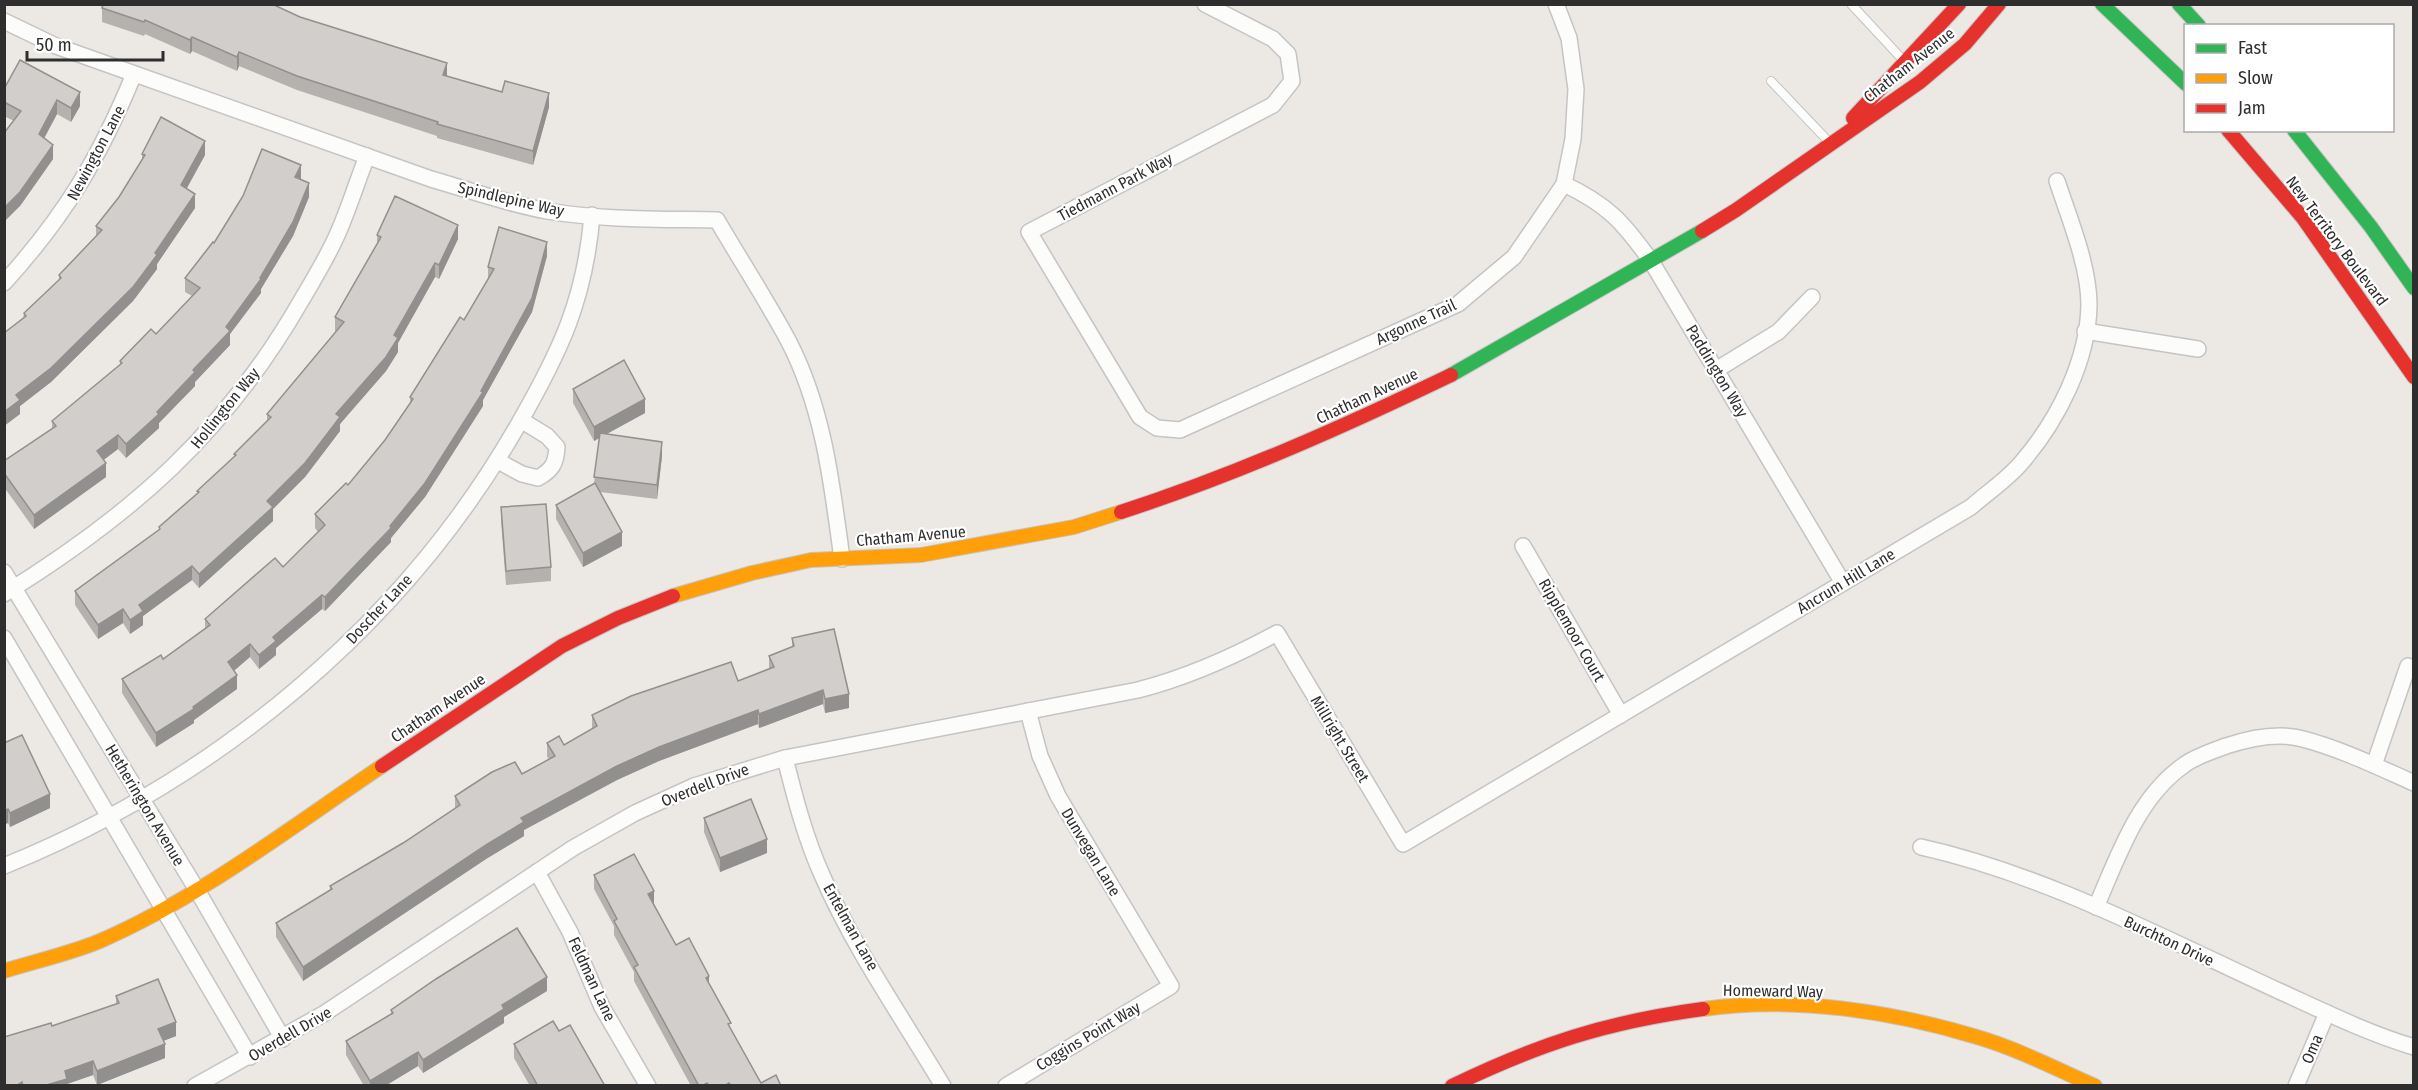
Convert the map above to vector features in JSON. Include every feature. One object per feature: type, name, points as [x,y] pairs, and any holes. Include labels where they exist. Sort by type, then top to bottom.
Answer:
[{"type":"street","name":"Tiedmann Park Way","points":[[1157,428],[1140,417],[1029,232],[1273,105],[1292,81],[1288,54],[1274,39],[1205,4]]},
{"type":"street","name":"Argonne Trail","points":[[1157,428],[1180,430],[1458,304],[1514,257],[1564,184],[1572,139],[1576,89],[1569,38],[1556,4]]},
{"type":"street","name":"Chatham Avenue","points":[[1830,144],[1904,61],[1959,4]]},
{"type":"street","name":"Chatham Avenue","points":[[4,971],[97,942],[164,909],[197,890],[500,686],[572,642],[618,618],[680,593],[771,568],[811,560],[921,555],[999,543],[1074,527],[1185,491],[1328,434],[1453,374],[1736,210],[1920,82],[1965,44],[1999,4]]},
{"type":"street","points":[[2102,4],[2184,82]]},
{"type":"street","points":[[2179,4],[2197,24]]},
{"type":"street","name":"Spindlepine Way","points":[[4,21],[56,46],[367,156],[490,196],[547,211],[717,220],[790,344],[812,400],[829,461],[842,559]]},
{"type":"street","name":"Newington Lane","points":[[4,283],[64,212],[90,170],[134,74]]},
{"type":"street","name":"New Territory Boulevard","points":[[2230,132],[2303,218],[2414,377]]},
{"type":"street","name":"New Territory Boulevard","points":[[2296,132],[2371,227],[2414,288]]},
{"type":"street","name":"Hollington Way","points":[[9,591],[76,548],[132,506],[180,463],[238,396],[281,335],[313,280],[338,233],[367,156]]},
{"type":"street","name":"Ancrum Hill Lane","points":[[1403,844],[1971,507],[2022,463],[2046,430],[2070,387],[2085,332],[2089,304],[2080,253],[2057,181]]},
{"type":"street","name":"Paddington Way","points":[[1564,184],[1595,199],[1624,224],[1651,261],[1843,583]]},
{"type":"street","name":"Doscher Lane","points":[[4,866],[110,818],[221,748],[274,708],[335,655],[393,596],[435,547],[498,461],[566,335],[589,254],[592,215]]},
{"type":"street","points":[[1716,370],[1778,332],[1812,297]]},
{"type":"street","points":[[2085,332],[2198,349]]},
{"type":"street","points":[[498,461],[522,474],[538,478],[550,471],[556,460],[557,447],[547,436],[521,420]]},
{"type":"street","name":"Ripplemoor Court","points":[[1523,546],[1621,715]]},
{"type":"street","name":"Hetherington Avenue","points":[[4,572],[9,591],[142,799],[283,1039]]},
{"type":"street","name":"Overdell Drive","points":[[195,1086],[283,1039],[537,873],[635,813],[694,786],[785,758],[1138,690],[1186,677],[1230,658],[1276,633]]},
{"type":"street","name":"Millright Street","points":[[1276,633],[1403,844]]},
{"type":"street","points":[[4,638],[250,1057]]},
{"type":"street","points":[[2374,765],[2408,666]]},
{"type":"street","name":"Dunvegan Lane","points":[[1028,711],[1040,756],[1058,796],[1171,986]]},
{"type":"street","points":[[2096,907],[2141,812],[2160,787],[2185,764],[2243,740],[2272,736],[2301,738],[2374,765],[2414,783]]},
{"type":"street","name":"Entelman Lane","points":[[785,758],[802,826],[822,876],[843,918],[943,1086]]},
{"type":"street","name":"Burchton Drive","points":[[1921,847],[1962,856],[2096,907],[2327,1013],[2414,1047]]},
{"type":"street","name":"Feldman Lane","points":[[537,873],[570,932],[602,1007],[648,1086]]},
{"type":"street","name":"Coggins Point Way","points":[[1006,1086],[1171,986]]},
{"type":"street","name":"Homeward Way","points":[[1452,1086],[1511,1057],[1567,1037],[1630,1019],[1677,1010],[1775,1004],[1870,1012],[1937,1026],[2019,1052],[2095,1086]]},
{"type":"street","name":"Oma","points":[[2296,1086],[2327,1013]]},
{"type":"lane","points":[[1851,4],[1904,61]]},
{"type":"lane","points":[[1771,81],[1830,144]]},
{"type":"building","points":[[103,4],[272,4],[300,17],[447,63],[443,75],[502,92],[505,81],[549,93],[533,151],[437,124],[438,122],[297,76],[239,52],[237,57],[192,37],[190,40],[145,20],[144,22],[102,8]]},
{"type":"building","points":[[20,60],[80,92],[71,108],[57,100],[39,134],[53,145],[20,192],[4,208],[4,133],[21,111],[4,102],[4,89]]},
{"type":"building","points":[[161,117],[205,141],[181,185],[195,194],[155,253],[157,255],[133,287],[51,368],[16,395],[20,400],[4,412],[4,333],[26,316],[24,313],[61,278],[59,275],[102,230],[96,226],[119,197],[145,155],[142,154]]},
{"type":"building","points":[[262,149],[301,165],[295,177],[309,183],[293,222],[261,279],[226,327],[230,331],[157,412],[159,414],[126,444],[118,435],[97,451],[106,463],[34,515],[4,473],[4,461],[56,426],[52,421],[122,363],[120,361],[151,329],[156,334],[200,288],[185,278],[214,243],[243,196]]},
{"type":"building","points":[[395,196],[458,225],[439,265],[435,263],[394,335],[398,338],[386,357],[336,414],[340,417],[305,463],[267,501],[273,507],[199,574],[192,566],[139,605],[143,611],[130,620],[123,609],[98,625],[75,591],[160,529],[159,527],[199,492],[197,491],[236,455],[234,454],[271,417],[267,414],[344,322],[335,317],[381,237],[377,235]]},
{"type":"building","points":[[499,227],[547,242],[532,298],[481,391],[483,392],[425,483],[390,526],[391,528],[325,597],[322,595],[273,637],[276,641],[259,655],[250,644],[228,662],[237,675],[193,707],[194,709],[156,733],[122,679],[161,655],[163,659],[210,625],[205,619],[275,558],[283,567],[325,525],[315,514],[346,483],[348,485],[385,440],[413,399],[410,397],[460,317],[464,320],[494,269],[488,267]]},
{"type":"building","points":[[624,360],[645,399],[594,427],[573,389]]},
{"type":"building","points":[[600,433],[662,442],[657,485],[594,477]]},
{"type":"building","points":[[595,483],[622,532],[583,553],[556,505]]},
{"type":"building","points":[[546,504],[551,567],[506,571],[501,507]]},
{"type":"building","points":[[834,629],[849,694],[825,699],[823,690],[759,714],[758,710],[659,747],[617,766],[521,818],[524,822],[303,967],[276,923],[332,889],[330,886],[403,843],[460,805],[455,796],[492,772],[515,762],[522,774],[555,756],[547,743],[559,736],[564,745],[597,726],[592,715],[631,696],[731,662],[738,681],[774,667],[769,656],[794,646],[792,638]]},
{"type":"building","points":[[22,735],[50,794],[10,813],[8,809],[4,811],[4,743]]},
{"type":"building","points":[[751,799],[767,839],[720,858],[704,818]]},
{"type":"building","points":[[634,854],[654,891],[648,894],[676,945],[689,938],[709,976],[706,978],[731,1023],[728,1024],[761,1083],[776,1075],[781,1086],[731,1086],[729,1083],[724,1086],[709,1086],[707,1083],[699,1086],[634,967],[638,965],[614,921],[617,919],[594,875]]},
{"type":"building","points":[[517,928],[547,977],[502,1005],[504,1009],[423,1060],[418,1052],[370,1081],[346,1041],[393,1013],[391,1010],[436,979]]},
{"type":"building","points":[[158,979],[176,1022],[158,1029],[165,1044],[97,1071],[93,1061],[65,1071],[67,1079],[43,1086],[23,1086],[22,1082],[16,1086],[4,1086],[4,1037],[51,1023],[52,1026],[119,1003],[116,996]]},
{"type":"building","points":[[553,1021],[559,1031],[570,1025],[605,1086],[538,1086],[514,1044]]},
{"type":"traffic: fast","points":[[2102,4],[2184,82]]},
{"type":"traffic: fast","points":[[2179,4],[2197,24]]},
{"type":"traffic: fast","points":[[2296,132],[2371,227],[2414,288]]},
{"type":"traffic: fast","points":[[1451,375],[1702,231]]},
{"type":"traffic: slow","points":[[673,596],[752,573],[811,560],[921,555],[1074,527],[1121,512]]},
{"type":"traffic: slow","points":[[4,971],[88,946],[174,904],[245,860],[382,766]]},
{"type":"traffic: slow","points":[[1703,1009],[1772,1004],[1807,1005],[1876,1013],[1944,1028],[1992,1042],[2095,1086]]},
{"type":"traffic: jam","points":[[1853,118],[1959,4]]},
{"type":"traffic: jam","points":[[1702,231],[1736,210],[1920,82],[1965,44],[1999,4]]},
{"type":"traffic: jam","points":[[2230,132],[2303,218],[2414,377]]},
{"type":"traffic: jam","points":[[1121,512],[1288,449],[1451,375]]},
{"type":"traffic: jam","points":[[382,766],[562,646],[618,618],[673,596]]},
{"type":"traffic: jam","points":[[1452,1086],[1514,1058],[1574,1037],[1635,1021],[1703,1009]]}]
